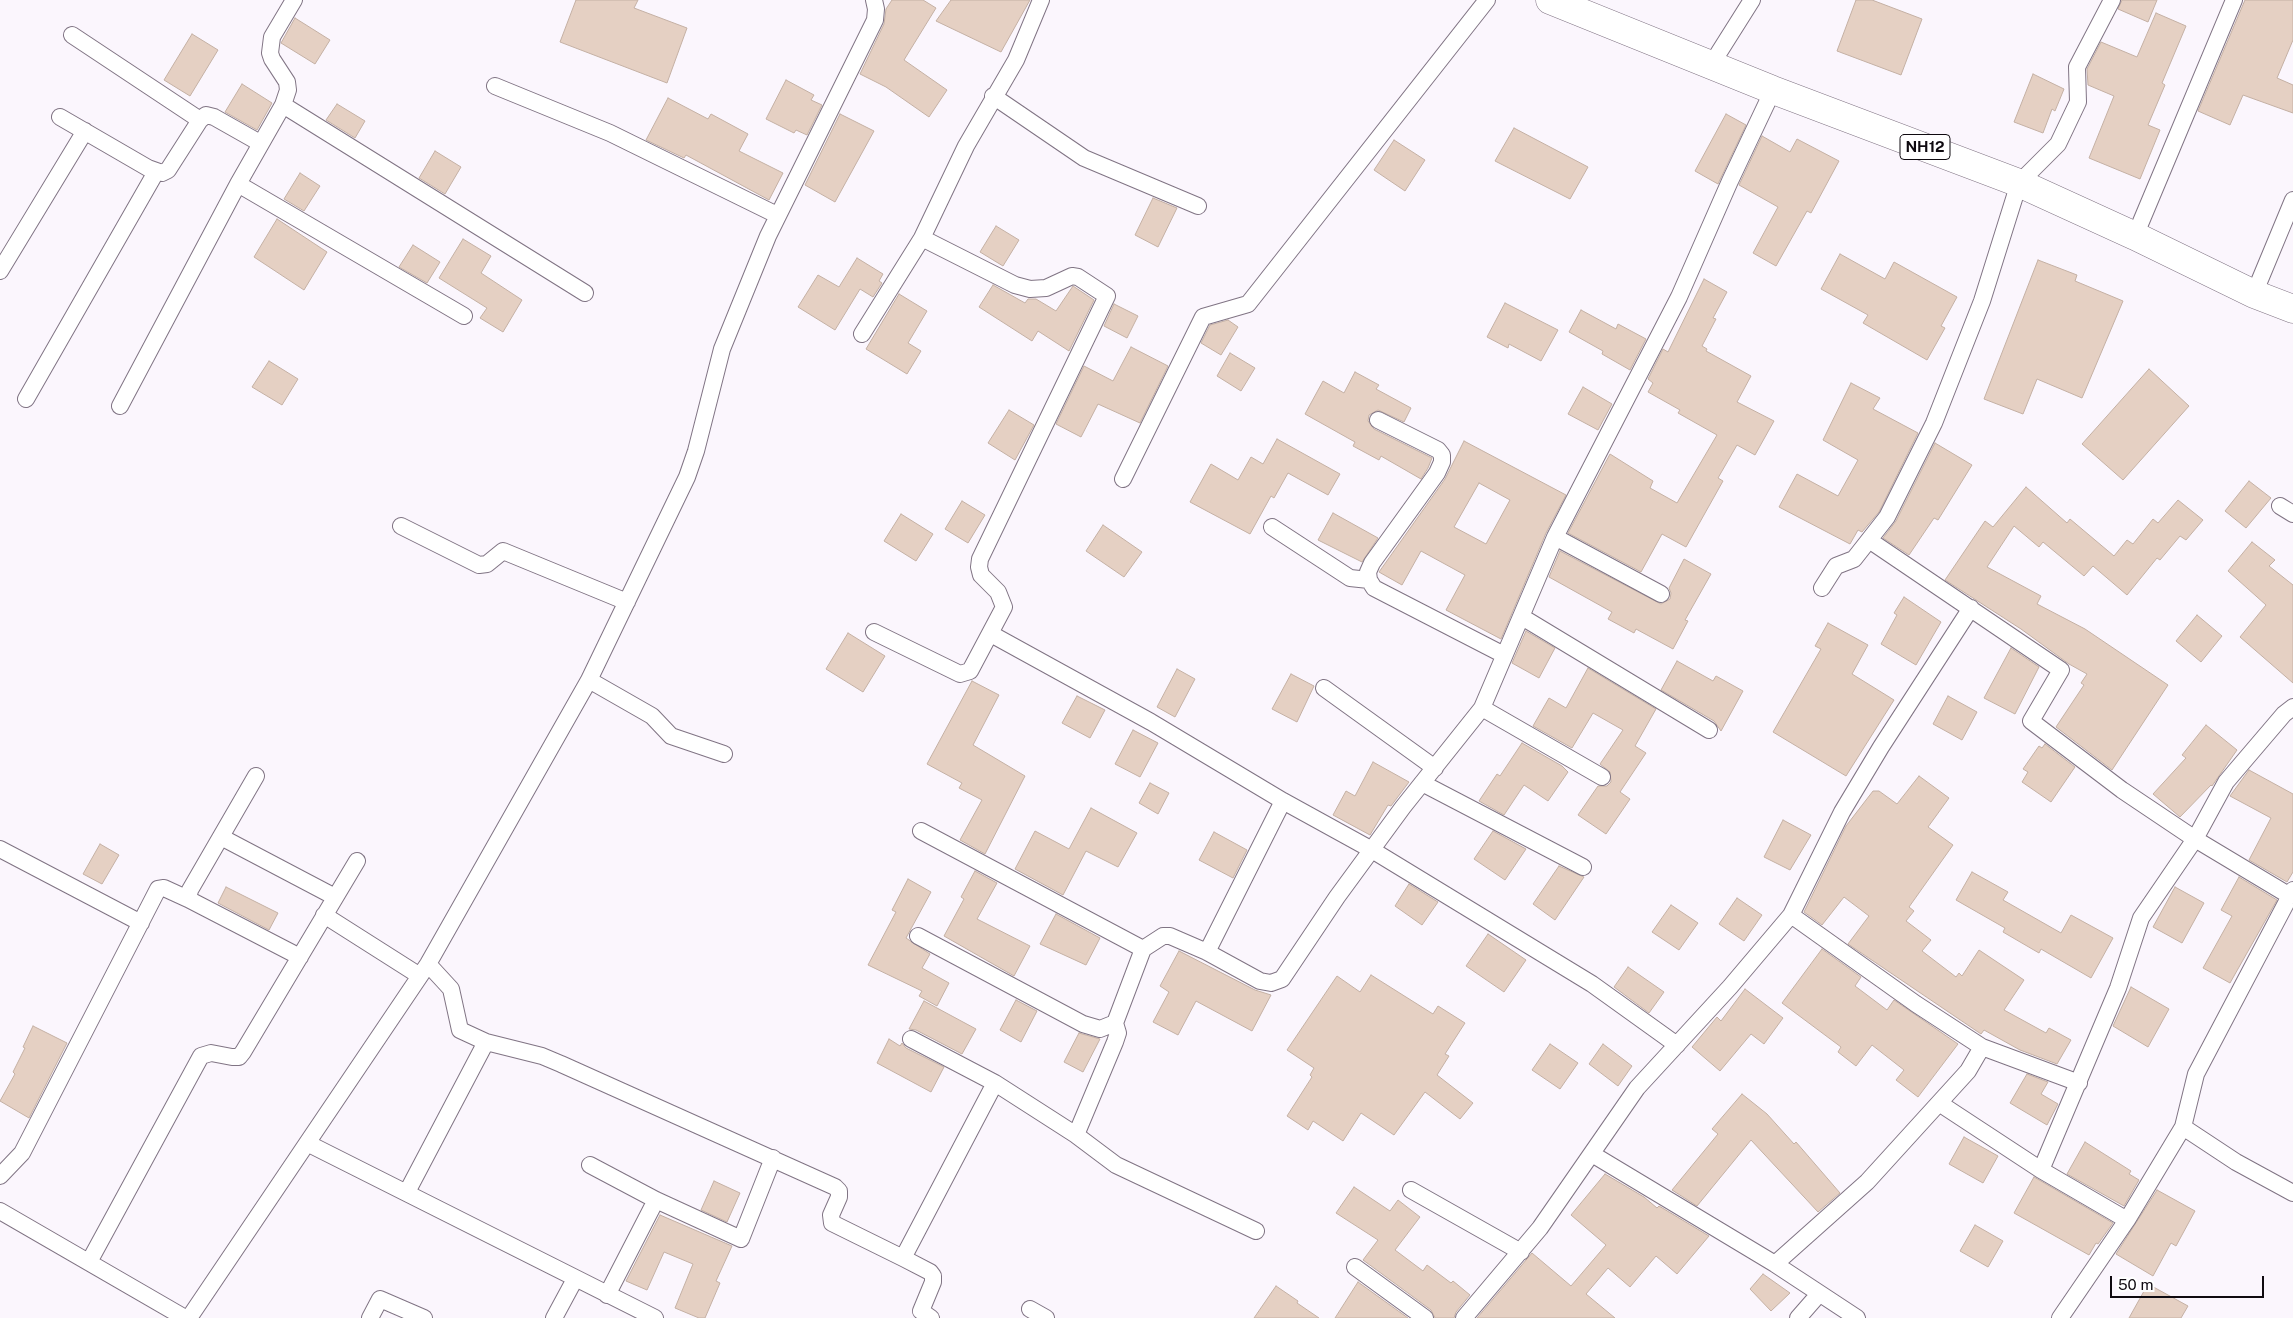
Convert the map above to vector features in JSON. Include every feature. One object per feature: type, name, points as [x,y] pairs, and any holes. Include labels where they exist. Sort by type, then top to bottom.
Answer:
[{"type":"highway","name":"NH12","points":[[1550,0],[1773,90],[2019,183],[2135,236],[2254,294],[2293,309]]},
{"type":"street","points":[[120,406],[260,143],[283,105],[288,90],[287,82],[272,59],[271,46],[275,30],[294,0]]},
{"type":"street","points":[[189,1318],[424,970],[589,680],[687,477],[696,451],[722,349],[777,215],[875,20],[876,9],[874,0]]},
{"type":"street","points":[[862,334],[922,238],[966,146],[993,96],[1016,60],[1041,0]]},
{"type":"street","points":[[1123,479],[1202,317],[1248,304],[1487,0]]},
{"type":"street","points":[[1711,64],[1752,0]]},
{"type":"street","points":[[1822,588],[1836,566],[1854,559],[1887,517],[1934,423],[1982,301],[2019,183],[2058,144],[2078,102],[2077,67],[2112,0]]},
{"type":"street","points":[[2135,236],[2234,0]]},
{"type":"street","points":[[72,35],[200,120]]},
{"type":"street","points":[[495,86],[610,133],[777,215]]},
{"type":"street","points":[[1076,1135],[1115,1042],[1118,1033],[1115,1023],[1143,949],[1163,936],[1170,936],[1207,952],[1260,982],[1272,983],[1282,979],[1372,850],[1422,783],[1436,768],[1482,708],[1555,537],[1679,297],[1730,181],[1773,90]]},
{"type":"street","points":[[993,96],[1084,158],[1198,206]]},
{"type":"street","points":[[283,105],[585,293]]},
{"type":"street","points":[[60,117],[156,172],[162,173],[168,170],[200,120],[206,115],[214,116],[260,143]]},
{"type":"street","points":[[2,262],[85,131]]},
{"type":"street","points":[[26,399],[156,172]]},
{"type":"street","points":[[238,184],[464,316]]},
{"type":"street","points":[[2254,294],[2293,200]]},
{"type":"street","points":[[874,632],[960,674],[970,671],[1001,615],[1003,600],[981,575],[980,559],[1107,296],[1078,277],[1072,276],[1046,288],[1030,289],[1015,285],[922,238]]},
{"type":"street","points":[[1378,420],[1438,450],[1442,455],[1442,462],[1372,563],[1368,572],[1369,580],[1374,588],[1504,655]]},
{"type":"street","points":[[401,526],[479,565],[487,564],[503,551],[628,602]]},
{"type":"street","points":[[1272,527],[1350,578],[1369,580]]},
{"type":"street","points":[[1555,537],[1660,594]]},
{"type":"street","points":[[1869,540],[2061,670],[2031,721],[2122,790],[2195,839],[2292,893],[2196,1074],[2183,1127],[2127,1220],[2060,1318]]},
{"type":"street","points":[[1464,1318],[1521,1252],[1637,1088],[1730,987],[1791,915],[1842,812],[1881,747],[1971,608]]},
{"type":"street","points":[[1522,617],[1710,730]]},
{"type":"street","points":[[991,634],[1197,748],[1283,801],[1372,850],[1592,984],[1677,1045]]},
{"type":"street","points":[[589,680],[652,716],[671,736],[724,754]]},
{"type":"street","points":[[1324,688],[1436,768]]},
{"type":"street","points":[[2041,1170],[2080,1083],[2118,988],[2141,918],[2195,839],[2226,782],[2284,714],[2293,707]]},
{"type":"street","points":[[1482,708],[1602,777]]},
{"type":"street","points":[[188,899],[190,890],[256,776]]},
{"type":"street","points":[[1422,783],[1583,867]]},
{"type":"street","points":[[1207,952],[1283,801]]},
{"type":"street","points":[[921,831],[1143,949]]},
{"type":"street","points":[[221,837],[335,897]]},
{"type":"street","points":[[0,848],[141,923]]},
{"type":"street","points":[[89,1262],[201,1056],[211,1053],[239,1057],[357,861]]},
{"type":"street","points":[[0,1176],[22,1153],[158,889],[164,888],[188,899],[300,956]]},
{"type":"street","points":[[324,915],[424,970],[451,989],[460,1030],[486,1042],[549,1058],[835,1187],[839,1191],[839,1196],[831,1214],[832,1223],[930,1272],[933,1276],[933,1282],[921,1311],[931,1318]]},
{"type":"street","points":[[1791,915],[1916,1004],[1982,1047],[2080,1083]]},
{"type":"street","points":[[918,936],[1091,1028],[1100,1030],[1115,1023]]},
{"type":"street","points":[[911,1039],[995,1082],[1076,1135],[1116,1165],[1256,1231]]},
{"type":"street","points":[[407,1192],[486,1042]]},
{"type":"street","points":[[1775,1264],[1867,1182],[1968,1071],[1982,1047]]},
{"type":"street","points":[[903,1258],[995,1082]]},
{"type":"street","points":[[1939,1103],[2041,1170],[2127,1220]]},
{"type":"street","points":[[2183,1127],[2236,1162],[2293,1193]]},
{"type":"street","points":[[307,1143],[407,1192],[574,1279],[655,1318]]},
{"type":"street","points":[[1592,1154],[1775,1264],[1857,1318]]},
{"type":"street","points":[[590,1165],[656,1200],[741,1239],[773,1158]]},
{"type":"street","points":[[1411,1190],[1521,1252]]},
{"type":"street","points":[[607,1295],[656,1200]]},
{"type":"street","points":[[0,1210],[185,1318]]},
{"type":"street","points":[[1355,1267],[1424,1318]]},
{"type":"street","points":[[554,1318],[574,1279]]},
{"type":"street","points":[[1798,1318],[1818,1294]]},
{"type":"street","points":[[370,1318],[380,1299],[424,1318]]},
{"type":"street","points":[[1030,1309],[1046,1318]]},
{"type":"building","points":[[576,0],[638,0],[634,8],[687,28],[667,83],[560,42]]},
{"type":"building","points":[[892,0],[923,0],[936,8],[904,60],[947,90],[929,117],[886,87],[860,74],[884,24],[886,9]]},
{"type":"building","points":[[951,0],[1030,0],[1001,52],[936,21]]},
{"type":"building","points":[[1856,0],[1872,0],[1922,19],[1901,75],[1837,51]]},
{"type":"building","points":[[2122,0],[2157,0],[2148,22],[2118,9]]},
{"type":"building","points":[[2245,0],[2293,0],[2293,40],[2277,78],[2293,85],[2293,113],[2243,95],[2230,125],[2198,111]]},
{"type":"building","points":[[2156,13],[2186,26],[2162,83],[2165,85],[2148,125],[2160,130],[2140,179],[2089,158],[2114,96],[2088,85],[2087,69],[2101,42],[2137,57]]},
{"type":"building","points":[[295,18],[330,40],[315,64],[281,43]]},
{"type":"building","points":[[192,34],[218,50],[190,96],[164,80]]},
{"type":"building","points":[[2033,74],[2064,89],[2055,111],[2052,109],[2043,133],[2014,122]]},
{"type":"building","points":[[786,80],[814,95],[811,100],[822,105],[807,135],[796,130],[794,133],[766,119]]},
{"type":"building","points":[[242,84],[272,103],[257,130],[225,112]]},
{"type":"building","points":[[668,98],[708,119],[711,114],[748,134],[739,151],[783,173],[769,200],[686,155],[684,158],[646,140]]},
{"type":"building","points":[[337,104],[365,121],[355,138],[326,120]]},
{"type":"building","points":[[840,114],[874,131],[835,202],[805,185]]},
{"type":"building","points":[[1726,114],[1746,125],[1718,184],[1695,171]]},
{"type":"building","points":[[1514,128],[1588,167],[1570,199],[1495,161]]},
{"type":"building","points":[[1762,136],[1790,152],[1797,139],[1839,161],[1811,213],[1807,211],[1776,266],[1753,253],[1778,207],[1739,185]]},
{"type":"building","points":[[1394,140],[1425,160],[1405,191],[1374,170]]},
{"type":"building","points":[[435,151],[461,167],[445,194],[419,178]]},
{"type":"building","points":[[300,173],[320,186],[304,211],[284,199]]},
{"type":"building","points":[[1153,198],[1177,208],[1158,247],[1135,235]]},
{"type":"building","points":[[277,219],[327,252],[304,290],[254,257]]},
{"type":"building","points":[[996,226],[1019,240],[1003,266],[980,252]]},
{"type":"building","points":[[463,239],[491,256],[481,273],[522,300],[503,332],[480,318],[487,308],[439,278]]},
{"type":"building","points":[[413,245],[440,262],[427,283],[399,267]]},
{"type":"building","points":[[1840,254],[1885,279],[1894,262],[1957,297],[1941,326],[1945,328],[1927,360],[1863,323],[1868,315],[1821,289]]},
{"type":"building","points":[[857,258],[883,274],[879,281],[882,283],[873,297],[860,289],[835,330],[798,307],[818,275],[839,287]]},
{"type":"building","points":[[2038,260],[2077,275],[2075,281],[2123,301],[2082,398],[2037,379],[2023,414],[1984,399]]},
{"type":"building","points":[[1704,279],[1727,292],[1713,318],[1716,319],[1702,346],[1707,349],[1706,351],[1751,376],[1737,402],[1774,421],[1755,455],[1737,445],[1718,478],[1723,481],[1686,547],[1662,534],[1641,572],[1568,533],[1610,454],[1653,481],[1650,488],[1677,503],[1717,435],[1678,413],[1680,410],[1648,392],[1653,383],[1648,379],[1663,349],[1668,352]]},
{"type":"building","points":[[993,285],[1025,303],[1028,299],[1036,299],[1056,311],[1073,286],[1094,300],[1069,351],[1038,331],[1032,341],[979,307]]},
{"type":"building","points":[[899,294],[927,311],[908,343],[921,351],[907,374],[866,349]]},
{"type":"building","points":[[1505,303],[1558,330],[1541,361],[1509,344],[1508,348],[1487,337]]},
{"type":"building","points":[[1114,304],[1138,316],[1127,338],[1104,326]]},
{"type":"building","points":[[1581,310],[1616,329],[1618,324],[1646,339],[1630,370],[1602,354],[1603,351],[1569,332]]},
{"type":"building","points":[[1228,320],[1238,327],[1221,355],[1201,343],[1210,325]]},
{"type":"building","points":[[1131,347],[1168,366],[1140,423],[1098,404],[1081,437],[1056,424],[1084,366],[1113,381]]},
{"type":"building","points":[[1230,353],[1255,368],[1241,391],[1217,376]]},
{"type":"building","points":[[269,361],[298,379],[282,405],[252,387]]},
{"type":"building","points":[[2149,369],[2189,406],[2123,480],[2082,444]]},
{"type":"building","points":[[1355,372],[1379,385],[1376,389],[1411,408],[1404,422],[1378,410],[1369,415],[1368,421],[1374,429],[1432,458],[1421,479],[1381,456],[1379,460],[1353,446],[1355,442],[1305,414],[1323,381],[1344,393]]},
{"type":"building","points":[[1851,383],[1880,398],[1873,409],[1918,433],[1879,512],[1862,532],[1858,530],[1850,544],[1779,507],[1797,474],[1838,496],[1858,460],[1823,440]]},
{"type":"building","points":[[1583,387],[1612,404],[1598,430],[1568,414]]},
{"type":"building","points":[[1009,410],[1034,425],[1015,460],[988,443]]},
{"type":"building","points":[[1277,439],[1340,474],[1328,495],[1288,473],[1274,498],[1271,496],[1250,534],[1190,502],[1211,464],[1238,480],[1251,457],[1263,464]]},
{"type":"building","points":[[1464,441],[1566,495],[1546,533],[1501,639],[1446,610],[1465,575],[1421,551],[1402,585],[1379,572],[1445,479]],"holes":[[[1479,483],[1510,500],[1486,544],[1454,527]]]},
{"type":"building","points":[[1935,443],[1972,465],[1938,520],[1934,518],[1909,555],[1883,538],[1896,521]]},
{"type":"building","points":[[2249,481],[2271,498],[2246,528],[2225,511]]},
{"type":"building","points":[[2026,487],[2067,523],[2070,519],[2114,556],[2127,540],[2133,544],[2153,519],[2158,523],[2178,500],[2203,520],[2186,540],[2180,536],[2160,560],[2157,558],[2127,595],[2093,566],[2084,576],[2043,542],[2039,547],[2014,526],[1987,567],[2041,596],[2037,604],[2085,629],[2168,685],[2112,770],[2056,727],[2084,685],[2081,683],[2087,674],[2069,664],[2021,629],[1945,580],[1985,521],[1993,527]]},
{"type":"building","points":[[962,501],[985,515],[968,543],[945,529]]},
{"type":"building","points":[[1333,513],[1378,538],[1362,562],[1318,540]]},
{"type":"building","points":[[901,514],[933,534],[916,561],[884,541]]},
{"type":"building","points":[[1103,525],[1142,552],[1124,577],[1086,551]]},
{"type":"building","points":[[2252,542],[2275,560],[2269,566],[2293,585],[2293,683],[2240,637],[2266,605],[2228,571]]},
{"type":"building","points":[[1560,551],[1661,604],[1670,599],[1671,593],[1669,588],[1684,559],[1711,574],[1685,620],[1688,621],[1673,649],[1636,629],[1634,633],[1608,619],[1612,612],[1549,577]]},
{"type":"building","points":[[1904,597],[1941,622],[1916,665],[1881,644],[1897,615],[1894,613]]},
{"type":"building","points":[[2197,615],[2222,636],[2201,662],[2176,641]]},
{"type":"building","points":[[1828,623],[1868,645],[1852,674],[1894,700],[1846,776],[1773,732],[1821,649],[1815,646]]},
{"type":"building","points":[[1526,631],[1555,648],[1539,678],[1512,663]]},
{"type":"building","points":[[848,633],[885,656],[863,692],[826,669]]},
{"type":"building","points":[[2011,648],[2039,667],[2015,714],[1984,698]]},
{"type":"building","points":[[1677,661],[1713,681],[1716,676],[1743,691],[1721,731],[1714,721],[1661,690]]},
{"type":"building","points":[[1588,668],[1656,709],[1635,746],[1646,753],[1620,792],[1630,799],[1606,834],[1578,815],[1598,786],[1607,786],[1611,782],[1610,772],[1600,764],[1623,730],[1593,713],[1572,748],[1533,726],[1549,698],[1566,708]]},
{"type":"building","points":[[1177,669],[1195,679],[1175,717],[1157,707]]},
{"type":"building","points":[[1291,674],[1314,686],[1297,722],[1272,709]]},
{"type":"building","points":[[972,681],[999,695],[973,745],[1025,776],[985,854],[960,840],[982,800],[959,788],[962,783],[927,764]]},
{"type":"building","points":[[1077,696],[1105,710],[1090,738],[1062,723]]},
{"type":"building","points":[[1948,696],[1977,712],[1962,740],[1933,724]]},
{"type":"building","points":[[2206,725],[2237,750],[2212,786],[2180,817],[2153,794],[2186,758],[2182,755]]},
{"type":"building","points":[[1133,730],[1158,743],[1140,777],[1115,764]]},
{"type":"building","points":[[1522,743],[1562,766],[1568,772],[1548,801],[1524,785],[1504,815],[1479,801],[1497,774],[1500,776]]},
{"type":"building","points":[[2045,744],[2075,767],[2051,802],[2022,782],[2028,772],[2023,769],[2039,746],[2042,748]]},
{"type":"building","points":[[1373,762],[1409,782],[1391,806],[1388,805],[1370,835],[1333,815],[1346,791],[1355,796]]},
{"type":"building","points":[[2249,770],[2293,794],[2293,872],[2287,882],[2249,860],[2271,818],[2230,796]]},
{"type":"building","points":[[1919,776],[1949,798],[1928,827],[1953,845],[1909,907],[1914,911],[1906,921],[1931,940],[1922,951],[1956,977],[1959,973],[1962,976],[1979,950],[2024,980],[2004,1010],[2046,1033],[2049,1028],[2071,1040],[2057,1064],[2020,1050],[1984,1030],[1981,1034],[1848,944],[1869,916],[1844,897],[1822,925],[1804,912],[1846,826],[1873,791],[1879,791],[1897,804]]},
{"type":"building","points":[[1150,783],[1169,793],[1158,814],[1139,803]]},
{"type":"building","points":[[1091,808],[1137,833],[1118,867],[1086,851],[1063,895],[1015,869],[1035,831],[1069,849]]},
{"type":"building","points":[[1783,820],[1811,835],[1790,870],[1764,857]]},
{"type":"building","points":[[1493,831],[1526,849],[1505,880],[1474,859]]},
{"type":"building","points":[[1214,832],[1247,850],[1233,878],[1199,860]]},
{"type":"building","points":[[100,844],[119,855],[102,884],[83,874]]},
{"type":"building","points":[[1559,866],[1584,877],[1555,920],[1533,904]]},
{"type":"building","points":[[975,871],[997,883],[977,919],[1030,946],[1014,976],[944,936],[964,899],[961,897]]},
{"type":"building","points":[[1972,872],[2008,892],[2003,900],[2061,933],[2071,915],[2113,938],[2091,978],[2041,949],[2039,953],[2003,932],[2005,928],[1956,900]]},
{"type":"building","points":[[2239,877],[2277,900],[2230,983],[2203,968],[2232,916],[2221,910]]},
{"type":"building","points":[[908,879],[931,892],[906,938],[930,954],[922,968],[949,983],[937,1006],[919,996],[922,991],[868,965],[896,912],[892,910]]},
{"type":"building","points":[[1409,884],[1438,902],[1422,925],[1395,906]]},
{"type":"building","points":[[226,887],[278,913],[269,930],[218,903]]},
{"type":"building","points":[[2175,887],[2204,903],[2182,943],[2153,927]]},
{"type":"building","points":[[1737,898],[1762,915],[1744,941],[1719,924]]},
{"type":"building","points":[[1671,905],[1698,923],[1679,950],[1652,932]]},
{"type":"building","points":[[1056,914],[1100,938],[1086,965],[1040,944]]},
{"type":"building","points":[[1488,934],[1526,960],[1504,992],[1466,966]]},
{"type":"building","points":[[1822,949],[1861,977],[1855,986],[1887,1010],[1894,1000],[1958,1044],[1918,1097],[1896,1080],[1904,1070],[1872,1045],[1856,1066],[1838,1052],[1841,1047],[1782,1003]]},
{"type":"building","points":[[1179,951],[1255,990],[1271,995],[1252,1031],[1196,1001],[1178,1035],[1153,1022],[1169,992],[1160,986]]},
{"type":"building","points":[[1628,967],[1664,992],[1649,1013],[1614,987]]},
{"type":"building","points":[[1371,975],[1433,1014],[1438,1006],[1465,1023],[1445,1054],[1449,1056],[1437,1075],[1473,1103],[1460,1119],[1425,1092],[1394,1135],[1361,1113],[1343,1141],[1313,1121],[1308,1130],[1287,1116],[1312,1077],[1310,1075],[1314,1068],[1287,1050],[1337,976],[1360,992]]},
{"type":"building","points":[[2131,987],[2169,1009],[2148,1047],[2113,1026]]},
{"type":"building","points":[[1745,989],[1783,1018],[1764,1044],[1751,1034],[1720,1071],[1692,1047],[1717,1017],[1721,1021]]},
{"type":"building","points":[[1016,1000],[1037,1011],[1021,1042],[1000,1030]]},
{"type":"building","points":[[924,1001],[976,1029],[962,1054],[916,1030],[909,1029]]},
{"type":"building","points":[[33,1026],[67,1043],[29,1118],[0,1101],[15,1074],[13,1072]]},
{"type":"building","points":[[1079,1033],[1100,1039],[1083,1072],[1064,1062]]},
{"type":"building","points":[[889,1039],[900,1046],[902,1043],[906,1048],[944,1067],[931,1092],[877,1063]]},
{"type":"building","points":[[1550,1044],[1578,1063],[1560,1089],[1532,1070]]},
{"type":"building","points":[[1603,1044],[1632,1066],[1618,1086],[1589,1064]]},
{"type":"building","points":[[2027,1074],[2048,1082],[2041,1094],[2058,1104],[2047,1125],[2010,1103]]},
{"type":"building","points":[[1742,1094],[1767,1114],[1794,1144],[1796,1142],[1840,1193],[1818,1212],[1751,1140],[1697,1206],[1672,1190],[1718,1134],[1712,1129]]},
{"type":"building","points":[[1964,1137],[1998,1156],[1983,1183],[1949,1164]]},
{"type":"building","points":[[2085,1142],[2131,1171],[2129,1174],[2139,1180],[2124,1206],[2067,1174]]},
{"type":"building","points":[[1605,1174],[1644,1197],[1657,1208],[1659,1206],[1709,1236],[1677,1274],[1656,1256],[1630,1287],[1608,1268],[1586,1294],[1615,1318],[1477,1318],[1532,1253],[1571,1286],[1606,1245],[1571,1215]]},
{"type":"building","points":[[2034,1177],[2113,1223],[2098,1244],[2096,1243],[2089,1255],[2014,1213]]},
{"type":"building","points":[[714,1181],[740,1193],[727,1222],[701,1210]]},
{"type":"building","points":[[1354,1187],[1390,1211],[1398,1200],[1420,1217],[1395,1250],[1423,1271],[1427,1265],[1451,1283],[1453,1281],[1470,1295],[1456,1312],[1454,1318],[1435,1318],[1431,1310],[1363,1260],[1378,1240],[1336,1213]]},
{"type":"building","points":[[2157,1190],[2195,1211],[2176,1246],[2171,1243],[2153,1276],[2116,1254]]},
{"type":"building","points":[[660,1215],[732,1246],[716,1281],[720,1283],[705,1318],[699,1318],[675,1308],[693,1264],[664,1252],[647,1290],[626,1281]]},
{"type":"building","points":[[1975,1225],[2003,1241],[1988,1267],[1960,1251]]},
{"type":"building","points":[[1763,1274],[1790,1293],[1771,1311],[1750,1289]]},
{"type":"building","points":[[1358,1282],[1408,1318],[1335,1318]]},
{"type":"building","points":[[2148,1284],[2188,1306],[2181,1318],[2129,1318]]},
{"type":"building","points":[[1276,1286],[1298,1301],[1297,1303],[1319,1318],[1254,1318]]}]
